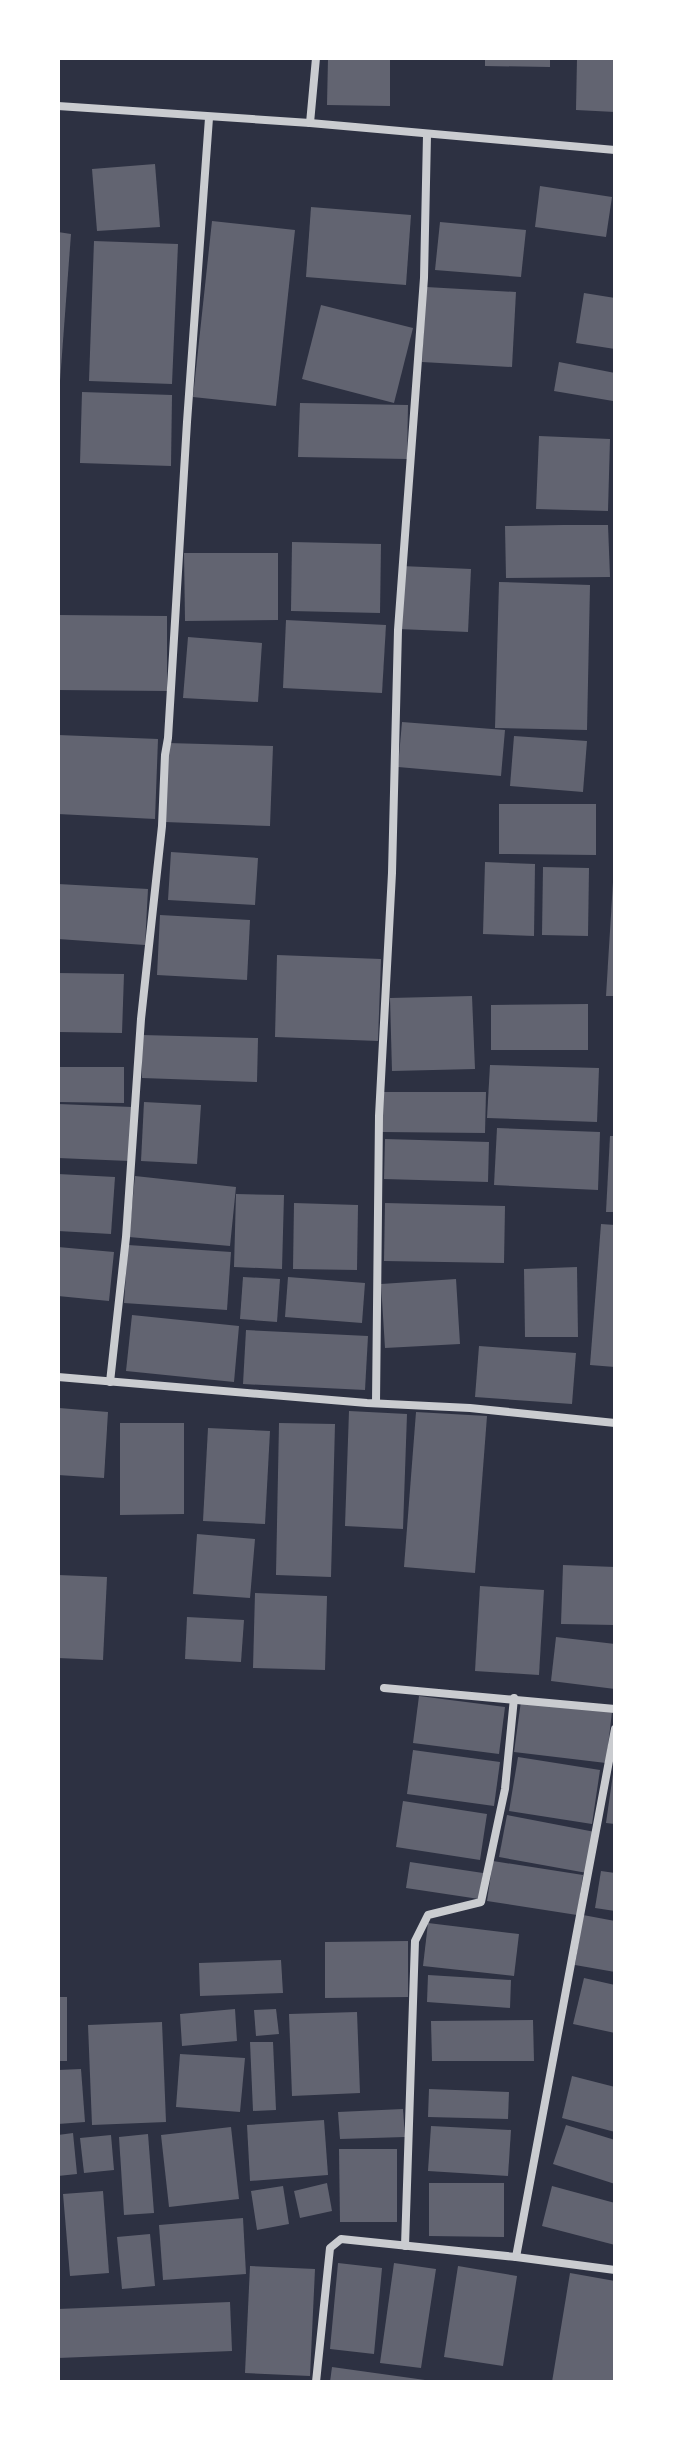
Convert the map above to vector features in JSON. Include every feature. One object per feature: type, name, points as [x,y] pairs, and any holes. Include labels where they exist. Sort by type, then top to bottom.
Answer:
[{"type":"street","points":[[310,123],[316,58]]},
{"type":"street","points":[[58,106],[310,123],[615,150]]},
{"type":"street","points":[[110,1382],[126,1237],[141,1019],[162,826],[209,118]]},
{"type":"street","points":[[376,1403],[379,1116],[392,873],[398,630],[424,278],[427,135]]},
{"type":"street","points":[[58,1377],[470,1408],[615,1423]]},
{"type":"street","points":[[384,1688],[615,1709]]},
{"type":"street","points":[[405,2246],[415,1941],[428,1915],[481,1902],[505,1789],[514,1698]]},
{"type":"street","points":[[516,2257],[615,1729]]},
{"type":"street","points":[[316,2382],[332,2244],[341,2239],[615,2270]]},
{"type":"building","points":[[328,58],[390,58],[390,106],[327,105]]},
{"type":"building","points":[[485,58],[550,58],[550,67],[485,66]]},
{"type":"building","points":[[577,58],[615,58],[615,112],[576,110]]},
{"type":"building","points":[[155,164],[160,227],[97,231],[92,169]]},
{"type":"building","points":[[540,186],[612,197],[606,237],[535,227]]},
{"type":"building","points":[[311,207],[411,215],[406,285],[306,277]]},
{"type":"building","points":[[212,221],[295,230],[276,406],[193,397]]},
{"type":"building","points":[[440,222],[526,230],[521,277],[435,270]]},
{"type":"building","points":[[58,232],[71,234],[60,381],[58,380]]},
{"type":"building","points":[[94,241],[178,244],[172,384],[89,381]]},
{"type":"building","points":[[426,287],[516,292],[512,367],[422,362]]},
{"type":"building","points":[[584,293],[615,298],[615,349],[576,343]]},
{"type":"building","points":[[321,305],[413,328],[394,403],[302,379]]},
{"type":"building","points":[[559,362],[615,373],[613,401],[554,391]]},
{"type":"building","points":[[82,392],[172,395],[171,466],[80,463]]},
{"type":"building","points":[[300,403],[408,405],[407,459],[298,457]]},
{"type":"building","points":[[539,436],[610,439],[608,511],[536,509]]},
{"type":"building","points":[[608,525],[610,577],[506,578],[505,526]]},
{"type":"building","points":[[292,542],[381,544],[380,613],[291,611]]},
{"type":"building","points":[[184,553],[278,553],[278,620],[185,621]]},
{"type":"building","points":[[401,566],[471,569],[468,632],[399,629]]},
{"type":"building","points":[[499,582],[590,585],[587,730],[495,728]]},
{"type":"building","points":[[58,615],[167,616],[167,691],[58,690]]},
{"type":"building","points":[[286,620],[386,625],[382,693],[283,688]]},
{"type":"building","points":[[188,637],[262,643],[258,702],[183,698]]},
{"type":"building","points":[[402,722],[505,730],[501,776],[398,767]]},
{"type":"building","points":[[58,735],[158,739],[155,819],[58,814]]},
{"type":"building","points":[[514,736],[587,741],[583,792],[510,786]]},
{"type":"building","points":[[168,743],[273,746],[270,826],[165,822]]},
{"type":"building","points":[[499,804],[596,804],[596,855],[499,854]]},
{"type":"building","points":[[171,852],[258,858],[255,905],[168,900]]},
{"type":"building","points":[[485,862],[535,864],[534,936],[483,934]]},
{"type":"building","points":[[543,867],[589,868],[588,936],[542,935]]},
{"type":"building","points":[[613,882],[615,996],[606,996]]},
{"type":"building","points":[[58,884],[148,889],[145,945],[58,939]]},
{"type":"building","points":[[160,915],[250,920],[247,980],[157,975]]},
{"type":"building","points":[[277,955],[381,959],[378,1041],[275,1037]]},
{"type":"building","points":[[58,973],[124,974],[122,1033],[58,1032]]},
{"type":"building","points":[[472,996],[475,1069],[392,1071],[390,998]]},
{"type":"building","points":[[588,1004],[588,1050],[491,1050],[491,1005]]},
{"type":"building","points":[[142,1035],[258,1038],[257,1082],[142,1078]]},
{"type":"building","points":[[490,1065],[599,1068],[597,1122],[487,1118]]},
{"type":"building","points":[[58,1067],[124,1067],[124,1103],[58,1102]]},
{"type":"building","points":[[382,1092],[486,1092],[485,1133],[382,1132]]},
{"type":"building","points":[[144,1102],[201,1105],[197,1164],[141,1161]]},
{"type":"building","points":[[58,1104],[132,1107],[129,1161],[58,1158]]},
{"type":"building","points":[[497,1128],[600,1132],[598,1190],[494,1185]]},
{"type":"building","points":[[610,1136],[615,1136],[615,1212],[606,1212]]},
{"type":"building","points":[[385,1139],[489,1142],[488,1182],[384,1179]]},
{"type":"building","points":[[58,1174],[115,1177],[111,1234],[58,1231]]},
{"type":"building","points":[[135,1176],[236,1187],[230,1246],[129,1237]]},
{"type":"building","points":[[236,1194],[284,1195],[282,1269],[234,1267]]},
{"type":"building","points":[[294,1203],[358,1205],[357,1270],[293,1269]]},
{"type":"building","points":[[385,1203],[505,1206],[504,1263],[384,1261]]},
{"type":"building","points":[[601,1224],[615,1225],[615,1367],[590,1365]]},
{"type":"building","points":[[128,1245],[231,1252],[227,1310],[124,1303]]},
{"type":"building","points":[[58,1247],[114,1252],[109,1301],[58,1296]]},
{"type":"building","points":[[577,1267],[578,1337],[525,1337],[524,1269]]},
{"type":"building","points":[[243,1277],[280,1279],[277,1322],[240,1319]]},
{"type":"building","points":[[288,1277],[365,1283],[362,1323],[285,1317]]},
{"type":"building","points":[[456,1279],[460,1344],[385,1348],[381,1284]]},
{"type":"building","points":[[132,1315],[239,1326],[234,1382],[126,1371]]},
{"type":"building","points":[[246,1330],[368,1336],[365,1390],[243,1384]]},
{"type":"building","points":[[479,1346],[576,1353],[572,1404],[475,1397]]},
{"type":"building","points":[[59,1408],[108,1412],[104,1478],[58,1475]]},
{"type":"building","points":[[349,1411],[407,1414],[403,1529],[345,1526]]},
{"type":"building","points":[[416,1412],[487,1416],[475,1573],[404,1567]]},
{"type":"building","points":[[120,1423],[184,1423],[184,1514],[120,1515]]},
{"type":"building","points":[[279,1423],[335,1424],[331,1577],[276,1575]]},
{"type":"building","points":[[208,1428],[270,1431],[265,1524],[203,1521]]},
{"type":"building","points":[[197,1534],[255,1539],[250,1598],[193,1594]]},
{"type":"building","points":[[563,1565],[615,1567],[615,1625],[561,1624]]},
{"type":"building","points":[[58,1575],[107,1577],[103,1660],[58,1658]]},
{"type":"building","points":[[480,1586],[544,1590],[539,1675],[475,1671]]},
{"type":"building","points":[[255,1593],[327,1596],[325,1670],[253,1668]]},
{"type":"building","points":[[187,1617],[244,1620],[241,1662],[185,1659]]},
{"type":"building","points":[[556,1637],[615,1644],[615,1689],[551,1681]]},
{"type":"building","points":[[419,1696],[505,1707],[499,1754],[413,1743]]},
{"type":"building","points":[[521,1701],[612,1712],[606,1763],[514,1752]]},
{"type":"building","points":[[413,1750],[500,1762],[494,1806],[407,1794]]},
{"type":"building","points":[[518,1757],[600,1770],[592,1824],[509,1811]]},
{"type":"building","points":[[615,1775],[615,1824],[606,1823]]},
{"type":"building","points":[[403,1801],[487,1814],[480,1860],[396,1847]]},
{"type":"building","points":[[507,1815],[595,1832],[587,1873],[499,1857]]},
{"type":"building","points":[[493,1861],[583,1875],[577,1915],[487,1901]]},
{"type":"building","points":[[410,1862],[483,1873],[479,1899],[406,1888]]},
{"type":"building","points":[[601,1871],[615,1873],[615,1911],[595,1908]]},
{"type":"building","points":[[583,1915],[615,1921],[615,1972],[575,1965]]},
{"type":"building","points":[[428,1923],[519,1934],[514,1976],[423,1966]]},
{"type":"building","points":[[408,1941],[408,1997],[325,1998],[325,1942]]},
{"type":"building","points":[[281,1960],[283,1993],[200,1996],[199,1963]]},
{"type":"building","points":[[428,1975],[511,1980],[510,2008],[427,2002]]},
{"type":"building","points":[[584,1978],[615,1985],[615,2033],[573,2024]]},
{"type":"building","points":[[58,1997],[67,1997],[67,2061],[58,2061]]},
{"type":"building","points":[[235,2009],[237,2041],[182,2046],[180,2014]]},
{"type":"building","points":[[276,2009],[279,2034],[256,2036],[254,2010]]},
{"type":"building","points":[[357,2012],[360,2093],[292,2096],[289,2014]]},
{"type":"building","points":[[533,2020],[534,2061],[432,2061],[431,2021]]},
{"type":"building","points":[[162,2022],[166,2122],[92,2125],[88,2025]]},
{"type":"building","points":[[250,2042],[273,2042],[276,2110],[253,2111]]},
{"type":"building","points":[[180,2054],[245,2058],[240,2112],[176,2107]]},
{"type":"building","points":[[81,2069],[85,2122],[58,2124],[58,2070]]},
{"type":"building","points":[[572,2076],[615,2087],[615,2132],[562,2118]]},
{"type":"building","points":[[429,2089],[509,2092],[508,2119],[428,2117]]},
{"type":"building","points":[[403,2109],[405,2137],[340,2139],[338,2112]]},
{"type":"building","points":[[324,2120],[328,2175],[250,2181],[247,2125]]},
{"type":"building","points":[[566,2125],[615,2140],[615,2184],[553,2164]]},
{"type":"building","points":[[431,2126],[511,2130],[508,2176],[428,2171]]},
{"type":"building","points":[[231,2127],[239,2199],[169,2207],[161,2135]]},
{"type":"building","points":[[73,2133],[77,2174],[58,2176],[58,2135]]},
{"type":"building","points":[[148,2134],[154,2213],[124,2215],[119,2137]]},
{"type":"building","points":[[111,2135],[114,2170],[84,2173],[80,2138]]},
{"type":"building","points":[[339,2149],[397,2149],[397,2222],[340,2222]]},
{"type":"building","points":[[327,2183],[332,2211],[300,2218],[294,2191]]},
{"type":"building","points":[[429,2183],[504,2183],[504,2237],[429,2236]]},
{"type":"building","points":[[283,2186],[289,2224],[257,2230],[251,2191]]},
{"type":"building","points":[[552,2186],[615,2203],[615,2245],[542,2226]]},
{"type":"building","points":[[103,2191],[109,2273],[70,2276],[63,2194]]},
{"type":"building","points":[[243,2218],[246,2274],[163,2280],[159,2225]]},
{"type":"building","points":[[150,2234],[155,2286],[122,2289],[117,2237]]},
{"type":"building","points":[[338,2263],[382,2268],[374,2354],[330,2349]]},
{"type":"building","points":[[394,2263],[436,2269],[421,2368],[380,2363]]},
{"type":"building","points":[[250,2266],[315,2269],[310,2376],[245,2373]]},
{"type":"building","points":[[458,2266],[517,2276],[503,2366],[444,2357]]},
{"type":"building","points":[[570,2273],[615,2281],[615,2382],[552,2382]]},
{"type":"building","points":[[230,2302],[232,2351],[58,2358],[58,2309]]},
{"type":"building","points":[[332,2367],[425,2380],[425,2382],[330,2382]]}]
